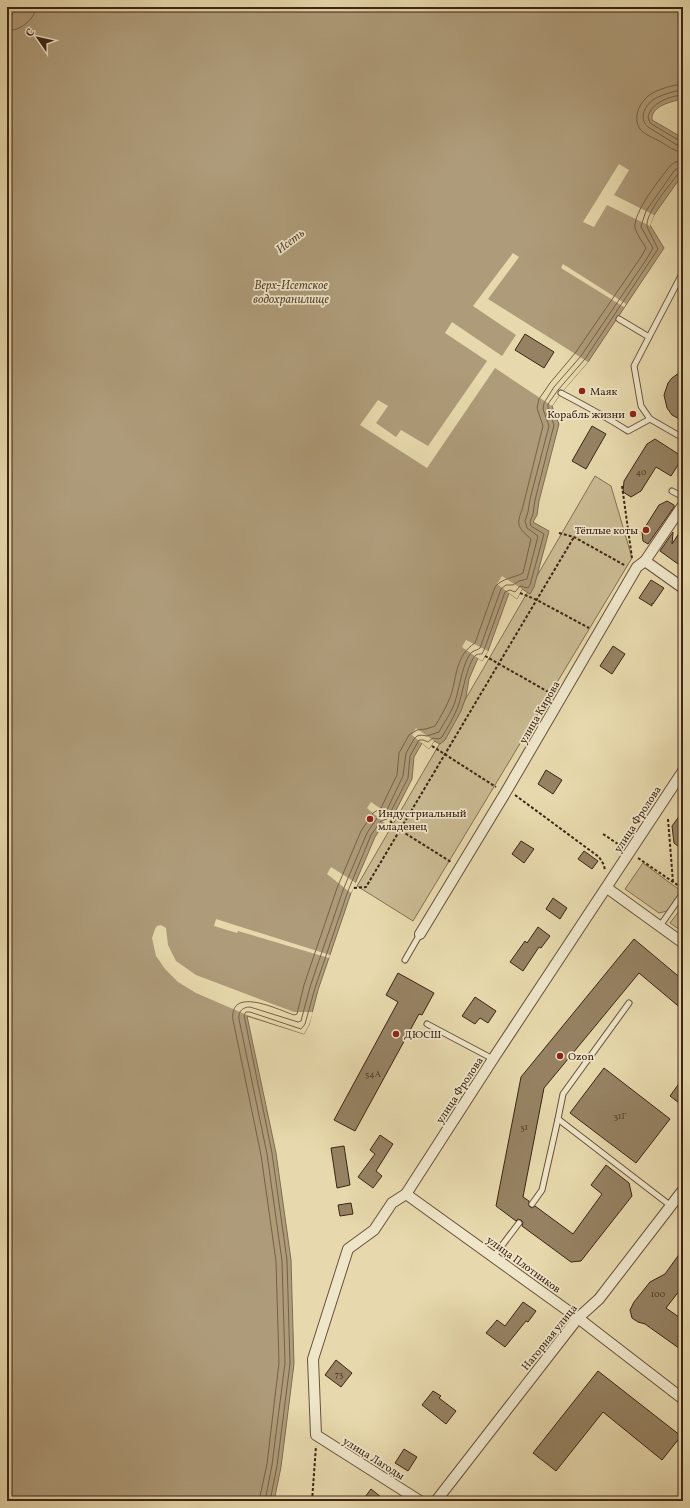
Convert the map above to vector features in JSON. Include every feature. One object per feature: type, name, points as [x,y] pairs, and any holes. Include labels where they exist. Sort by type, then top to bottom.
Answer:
[{"type":"street","name":"улица Кирова","points":[[420,934],[503,789],[637,567],[645,561],[683,505]]},
{"type":"street","points":[[645,561],[683,588]]},
{"type":"street","name":"улица Фролова","points":[[316,1435],[313,1359],[348,1249],[374,1230],[392,1203],[406,1194],[683,771]]},
{"type":"street","points":[[607,888],[683,943]]},
{"type":"street","name":"Нагорная улица","points":[[436,1501],[578,1318],[599,1299],[683,1190]]},
{"type":"street","name":"улица Плотников","points":[[406,1194],[578,1318],[683,1399]]},
{"type":"street","name":"улица Лагоды","points":[[316,1435],[420,1501]]},
{"type":"lane","points":[[683,272],[634,366],[641,406],[650,419],[683,438]]},
{"type":"lane","points":[[619,319],[648,337]]},
{"type":"lane","points":[[561,393],[595,412],[602,414],[628,431],[650,419]]},
{"type":"lane","points":[[672,491],[683,498]]},
{"type":"lane","points":[[660,926],[683,894]]},
{"type":"lane","points":[[404,960],[420,934]]},
{"type":"lane","points":[[532,1204],[542,1190],[563,1094],[629,1003]]},
{"type":"lane","points":[[427,1024],[493,1059]]},
{"type":"lane","points":[[558,1119],[671,1206]]},
{"type":"lane","points":[[494,1256],[519,1223]]},
{"type":"path","points":[[622,486],[633,564]]},
{"type":"path","points":[[559,533],[574,537],[631,568]]},
{"type":"path","points":[[354,888],[366,887],[574,537]]},
{"type":"path","points":[[520,593],[593,631]]},
{"type":"path","points":[[485,656],[554,695]]},
{"type":"path","points":[[432,746],[503,789],[598,857],[604,865],[607,888]]},
{"type":"path","points":[[668,819],[673,882]]},
{"type":"path","points":[[390,821],[400,830],[454,863]]},
{"type":"path","points":[[603,834],[683,889]]},
{"type":"path","points":[[312,1501],[316,1435]]},
{"type":"shaded area","points":[[595,476],[611,486],[632,558],[413,921],[357,886]]},
{"type":"shaded area","points":[[643,863],[681,891],[667,911],[659,913],[625,889]]},
{"type":"shaded area","points":[[683,906],[683,932],[670,923]]},
{"type":"water","name":"Верх-Исетское водохранилище","points":[[23,7],[683,7],[683,99],[663,105],[652,115],[652,120],[683,138],[683,174],[654,215],[650,225],[664,248],[588,362],[561,393],[552,406],[559,424],[539,501],[537,515],[533,522],[549,531],[534,587],[530,594],[522,589],[517,599],[509,593],[488,651],[482,661],[478,658],[469,679],[466,697],[461,711],[445,740],[440,744],[434,741],[429,749],[422,743],[414,757],[412,779],[388,826],[384,823],[375,837],[351,893],[318,990],[309,1025],[304,1034],[247,1016],[276,1153],[291,1260],[294,1364],[281,1467],[274,1501],[7,1501],[7,17]]},
{"type":"pier","points":[[619,164],[629,170],[614,195],[654,215],[650,226],[607,205],[594,227],[583,222]]},
{"type":"pier","points":[[513,253],[519,257],[488,299],[588,362],[561,393],[552,406],[495,368],[427,468],[360,425],[378,400],[388,406],[376,423],[396,437],[401,430],[428,446],[487,361],[445,333],[452,322],[502,356],[516,335],[473,306]]},
{"type":"pier","points":[[563,264],[626,304],[624,307],[561,268]]},
{"type":"pier","points":[[502,576],[522,589],[517,599],[497,584]]},
{"type":"pier","points":[[466,640],[488,651],[482,661],[462,647]]},
{"type":"pier","points":[[416,728],[434,741],[429,749],[412,735]]},
{"type":"pier","points":[[371,802],[393,817],[388,826],[367,808]]},
{"type":"pier","points":[[331,867],[356,883],[351,893],[327,874]]},
{"type":"pier","points":[[216,919],[330,955],[329,958],[238,931],[237,933],[214,926]]},
{"type":"pier","points":[[161,925],[166,928],[168,945],[176,961],[196,975],[294,1012],[313,1012],[309,1025],[304,1034],[247,1015],[196,993],[178,982],[165,969],[156,956],[152,938],[157,926]]},
{"type":"building","points":[[525,334],[554,352],[544,368],[515,350]]},
{"type":"building","points":[[683,370],[683,421],[672,415],[667,408],[664,395],[668,383]]},
{"type":"building","points":[[592,426],[606,434],[586,469],[572,461]]},
{"type":"building","points":[[655,439],[683,457],[671,476],[656,467],[641,491],[631,497],[623,492],[624,481],[647,444]]},
{"type":"building","points":[[667,501],[674,505],[674,507],[648,544],[643,541],[642,532],[659,505]]},
{"type":"building","points":[[683,527],[683,556],[678,564],[660,551],[673,532],[672,544]]},
{"type":"building","points":[[651,580],[664,588],[653,604],[652,603],[652,606],[639,598]]},
{"type":"building","points":[[613,646],[625,654],[612,674],[600,666]]},
{"type":"building","points":[[546,770],[562,780],[553,794],[538,784]]},
{"type":"building","points":[[683,811],[683,850],[674,843],[672,826]]},
{"type":"building","points":[[521,841],[534,849],[524,863],[512,854]]},
{"type":"building","points":[[584,851],[598,861],[592,869],[578,859]]},
{"type":"building","points":[[553,898],[567,908],[560,919],[546,909]]},
{"type":"building","points":[[538,927],[550,936],[541,948],[539,947],[523,971],[510,962],[525,941],[527,943]]},
{"type":"building","points":[[634,939],[683,980],[683,1010],[639,973],[544,1088],[523,1197],[529,1201],[529,1206],[532,1208],[535,1206],[573,1234],[602,1194],[591,1185],[606,1165],[629,1183],[632,1196],[581,1261],[571,1262],[522,1226],[523,1222],[521,1220],[518,1219],[516,1221],[496,1206],[521,1077]]},
{"type":"building","points":[[398,973],[434,993],[422,1015],[419,1014],[355,1131],[334,1120],[398,1002],[386,995]]},
{"type":"building","points":[[475,997],[496,1011],[488,1023],[480,1018],[475,1024],[462,1016]]},
{"type":"building","points":[[604,1068],[670,1119],[636,1163],[570,1113]]},
{"type":"building","points":[[683,1078],[683,1106],[670,1096]]},
{"type":"building","points":[[380,1135],[393,1144],[376,1171],[382,1176],[373,1188],[358,1177],[375,1154],[370,1150]]},
{"type":"building","points":[[344,1146],[350,1185],[337,1188],[331,1148]]},
{"type":"building","points":[[351,1203],[353,1214],[340,1216],[338,1205]]},
{"type":"building","points":[[683,1249],[683,1286],[666,1308],[683,1320],[683,1351],[645,1324],[632,1318],[630,1310],[634,1302],[650,1282],[665,1274]]},
{"type":"building","points":[[523,1302],[536,1311],[505,1347],[486,1333],[497,1320],[505,1326]]},
{"type":"building","points":[[336,1360],[352,1373],[341,1387],[325,1375]]},
{"type":"building","points":[[598,1371],[681,1436],[662,1460],[603,1412],[556,1471],[533,1453]]},
{"type":"building","points":[[433,1391],[441,1396],[439,1398],[456,1411],[446,1424],[422,1405]]},
{"type":"building","points":[[404,1449],[417,1457],[408,1471],[395,1463]]},
{"type":"building","points":[[371,1489],[386,1501],[362,1501]]},
{"type":"place","name":"Маяк","points":[[582,391]]},
{"type":"place","name":"Корабль жизни","points":[[633,414]]},
{"type":"place","name":"Тёплые коты","points":[[646,530]]},
{"type":"place","name":"Индустриальный младенец","points":[[370,819]]},
{"type":"place","name":"ДЮСШ","points":[[396,1034]]},
{"type":"place","name":"Ozon","points":[[560,1056]]},
{"type":"water label","name":"Исеть","points":[[290,241]]}]
